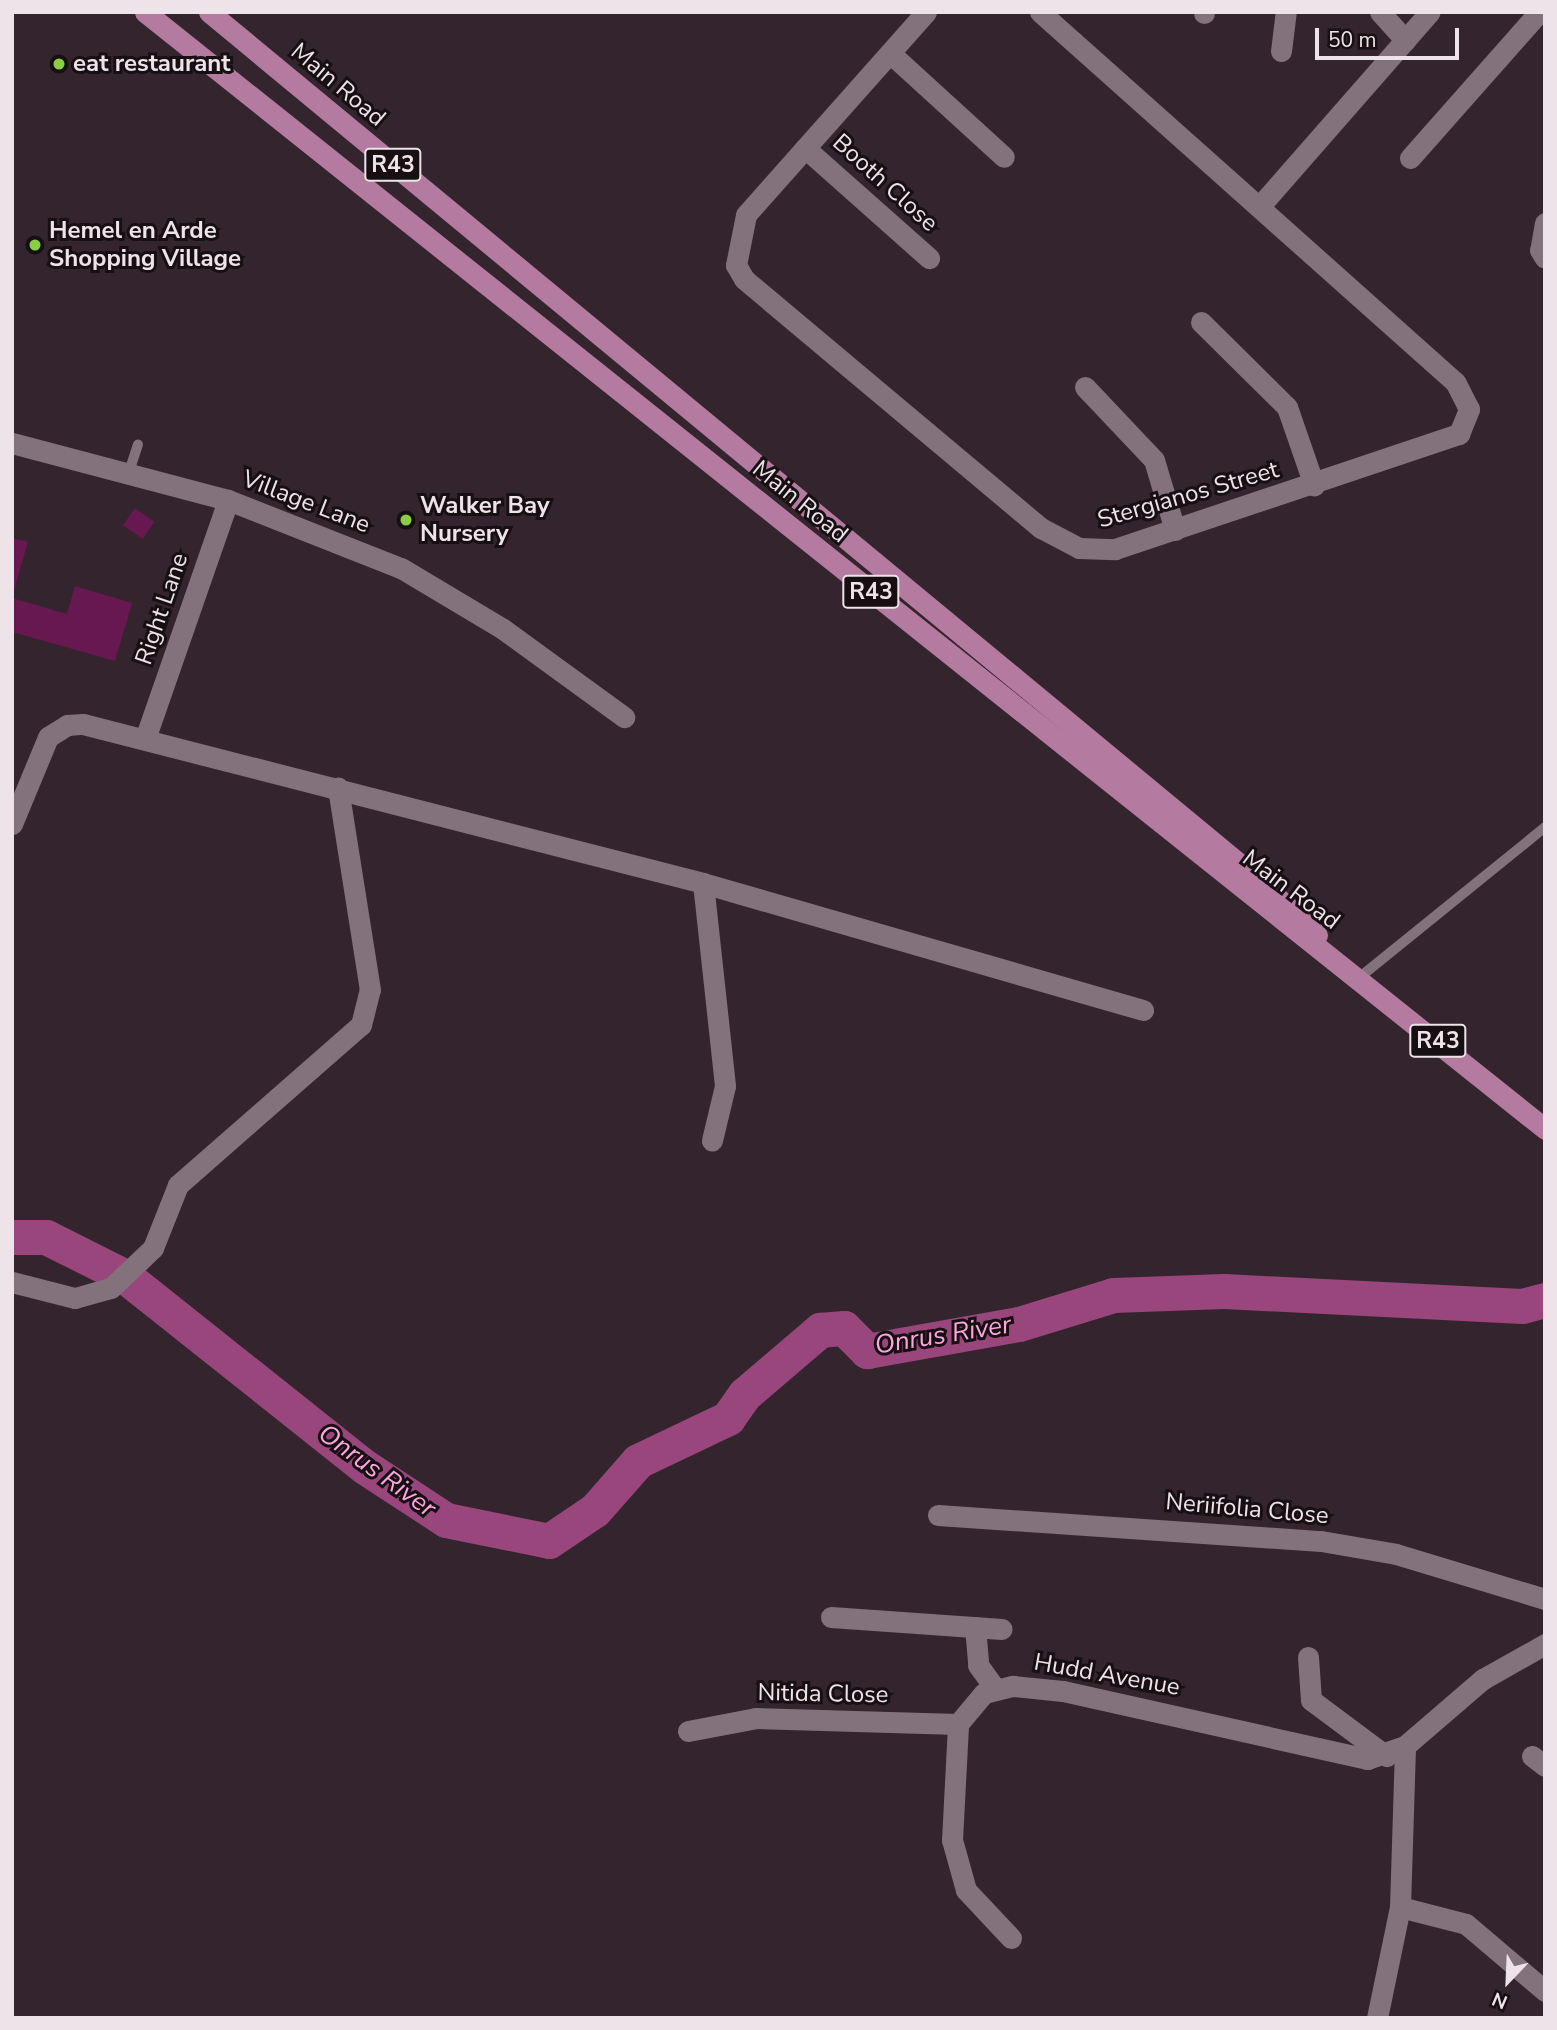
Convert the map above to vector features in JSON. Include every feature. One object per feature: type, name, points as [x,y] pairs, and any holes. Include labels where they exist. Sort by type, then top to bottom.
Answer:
[{"type":"main road","name":"Main Road","points":[[145,12],[1330,953]]},
{"type":"main road","name":"Main Road","points":[[209,12],[1259,880],[1304,919],[1330,953]]},
{"type":"main road","name":"R43","points":[[1330,953],[1545,1129]]},
{"type":"street","name":"Stergianos Street","points":[[926,12],[742,220],[735,257],[744,278],[1052,537],[1103,550],[1175,530],[1452,440],[1467,419],[1467,400],[1455,382],[1040,12]]},
{"type":"street","points":[[1281,51],[1286,12]]},
{"type":"street","points":[[1380,12],[1405,40]]},
{"type":"street","points":[[1259,207],[1430,12]]},
{"type":"street","points":[[1410,158],[1539,12]]},
{"type":"street","points":[[890,53],[1004,157]]},
{"type":"street","name":"Booth Close","points":[[805,148],[929,258]]},
{"type":"street","points":[[1545,223],[1540,250],[1545,258]]},
{"type":"street","points":[[1201,321],[1287,407],[1314,485]]},
{"type":"street","points":[[1085,387],[1154,460],[1175,530]]},
{"type":"street","name":"Village Lane","points":[[12,443],[228,500],[389,563],[451,595],[624,717]]},
{"type":"street","name":"Right Lane","points":[[146,736],[228,500]]},
{"type":"street","points":[[12,824],[38,753],[55,729],[83,724],[146,736],[703,883],[1143,1010]]},
{"type":"street","points":[[12,1282],[75,1298],[111,1288],[158,1240],[178,1185],[340,1049],[368,1011],[338,788]]},
{"type":"street","points":[[703,883],[725,1086],[712,1140]]},
{"type":"street","name":"Neriifolia Close","points":[[938,1515],[1321,1541],[1396,1555],[1545,1599]]},
{"type":"street","points":[[831,1617],[1002,1629]]},
{"type":"street","points":[[975,1627],[978,1665],[994,1687],[958,1724],[951,1808],[957,1868],[983,1914],[1011,1938]]},
{"type":"street","name":"Hudd Avenue","points":[[994,1687],[1075,1693],[1345,1757],[1386,1756],[1405,1746],[1483,1679],[1545,1644]]},
{"type":"street","points":[[1308,1657],[1311,1700],[1386,1756]]},
{"type":"street","name":"Nitida Close","points":[[688,1731],[756,1718],[958,1724]]},
{"type":"street","points":[[1377,2018],[1400,1907],[1405,1746]]},
{"type":"street","points":[[1400,1907],[1466,1924],[1545,1991]]},
{"type":"lane","points":[[129,472],[138,444]]},
{"type":"lane","points":[[1360,977],[1545,828]]},
{"type":"building","points":[[135,508],[155,522],[143,539],[123,525]]},
{"type":"building","points":[[12,538],[28,542],[13,594],[12,594]]},
{"type":"building","points":[[75,586],[132,603],[115,661],[12,632],[12,598],[67,614]]},
{"type":"waterway","name":"Onrus River","points":[[12,1237],[46,1237],[126,1277],[365,1467],[446,1520],[549,1541],[595,1510],[638,1461],[728,1418],[745,1394],[820,1330],[844,1328],[867,1351],[1019,1324],[1113,1295],[1224,1291],[1522,1306],[1545,1300]]},
{"type":"place","name":"eat restaurant","points":[[59,64]]},
{"type":"place","name":"Hemel en Arde Shopping Village","points":[[35,245]]},
{"type":"place","name":"Walker Bay Nursery","points":[[406,520]]}]
